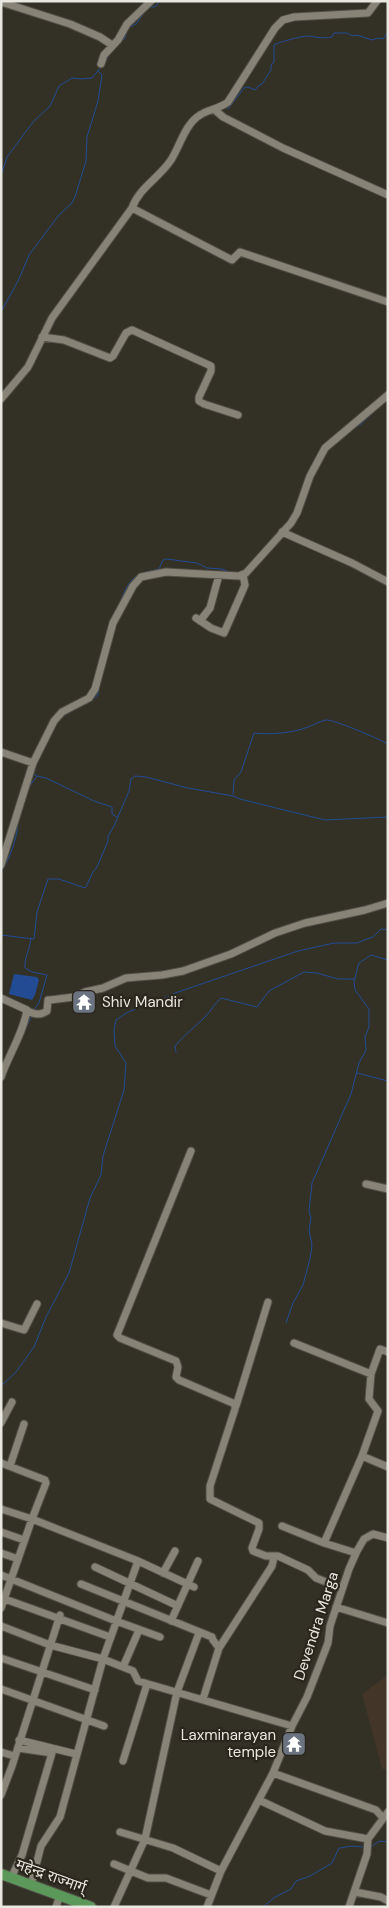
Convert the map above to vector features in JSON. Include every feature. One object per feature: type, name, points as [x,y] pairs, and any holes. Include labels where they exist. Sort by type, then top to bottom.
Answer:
[{"type":"highway","name":"महेन्द्र राज्मार्ग्","points":[[1,1874],[91,1907]]},
{"type":"street","points":[[101,64],[104,55],[118,40],[127,24],[151,1]]},
{"type":"street","points":[[1,399],[28,367],[52,318],[132,208],[135,199],[170,161],[193,122],[200,115],[215,110],[228,102],[275,28],[283,20],[294,17],[368,13],[377,1]]},
{"type":"street","points":[[1,2],[70,24],[100,37],[112,45]]},
{"type":"street","points":[[215,110],[223,117],[283,148],[346,178],[388,195]]},
{"type":"street","points":[[132,208],[232,260],[240,252],[388,302]]},
{"type":"street","points":[[42,337],[64,340],[110,358],[127,331],[132,330],[211,366],[211,371],[199,401],[238,415]]},
{"type":"street","points":[[1,865],[33,763],[57,716],[89,698],[95,689],[112,623],[136,582],[148,575],[166,572],[243,575],[250,570],[298,513],[310,476],[325,448],[388,395]]},
{"type":"street","points":[[282,532],[352,563],[388,582]]},
{"type":"street","points":[[219,575],[210,608],[198,620],[224,633],[245,585],[243,575]]},
{"type":"street","points":[[1,752],[33,763]]},
{"type":"street","points":[[1,998],[26,1008],[31,1012],[46,1012],[48,1000],[74,998],[85,992],[103,988],[126,978],[162,976],[182,971],[230,954],[305,923],[388,903]]},
{"type":"street","points":[[1,1076],[9,1054],[31,1012]]},
{"type":"street","points":[[191,1151],[117,1335],[120,1338],[176,1361],[178,1367],[176,1377],[179,1380],[233,1402],[236,1406]]},
{"type":"street","points":[[366,1184],[388,1189]]},
{"type":"street","points":[[268,1302],[210,1486],[209,1496],[211,1500],[259,1523],[252,1550],[262,1555],[278,1556],[308,1570],[316,1578],[342,1588]]},
{"type":"street","points":[[1,1323],[24,1330],[37,1304]]},
{"type":"street","points":[[294,1343],[371,1374]]},
{"type":"street","points":[[324,1543],[362,1456],[378,1411],[369,1399],[371,1374],[380,1349],[388,1352]]},
{"type":"street","points":[[1,1423],[12,1402]]},
{"type":"street","points":[[10,1466],[24,1424]]},
{"type":"street","points":[[362,1456],[388,1467]]},
{"type":"street","points":[[1,1463],[46,1482],[1,1608]]},
{"type":"street","points":[[1,1509],[32,1518],[138,1561],[190,1585]]},
{"type":"street","points":[[282,1526],[324,1543],[356,1553]]},
{"type":"street","points":[[1,1532],[24,1540]]},
{"type":"street","name":"Devendra Marga","points":[[207,1907],[221,1871],[273,1773],[292,1726],[307,1697],[328,1644],[330,1626],[356,1553],[364,1539],[372,1534],[388,1538]]},
{"type":"street","points":[[163,1572],[175,1551]]},
{"type":"street","points":[[1,1553],[18,1559]]},
{"type":"street","points":[[203,1699],[220,1648],[272,1566],[274,1557]]},
{"type":"street","points":[[31,1885],[41,1846],[60,1817],[110,1637],[138,1561]]},
{"type":"street","points":[[172,1622],[178,1606],[190,1585],[198,1561]]},
{"type":"street","points":[[95,1567],[178,1606]]},
{"type":"street","points":[[1,1575],[160,1637]]},
{"type":"street","points":[[81,1584],[212,1637],[212,1640],[220,1648]]},
{"type":"street","points":[[3,1599],[59,1617],[110,1637]]},
{"type":"street","points":[[336,1607],[388,1623]]},
{"type":"street","points":[[12,1766],[59,1617]]},
{"type":"street","points":[[1,1626],[50,1645],[103,1660],[133,1671],[138,1681],[292,1726]]},
{"type":"street","points":[[123,1667],[139,1630]]},
{"type":"street","points":[[114,1907],[145,1839],[177,1692],[199,1632]]},
{"type":"street","points":[[1,1658],[95,1690]]},
{"type":"street","points":[[124,1761],[147,1684]]},
{"type":"street","points":[[1,1689],[104,1726]]},
{"type":"street","points":[[19,1740],[76,1754]]},
{"type":"street","points":[[1,1795],[18,1748],[52,1753],[22,1855],[12,1878]]},
{"type":"street","points":[[1,1752],[14,1756]]},
{"type":"street","points":[[273,1773],[386,1815],[367,1845],[355,1892],[349,1907]]},
{"type":"street","points":[[259,1800],[325,1831],[367,1845]]},
{"type":"street","points":[[120,1832],[173,1848],[221,1871]]},
{"type":"street","points":[[114,1864],[148,1878],[166,1878],[211,1895]]},
{"type":"street","points":[[355,1892],[382,1897],[388,1901]]},
{"type":"street","points":[[56,1907],[60,1895]]},
{"type":"shaded area","points":[[388,1675],[388,1769],[382,1769],[362,1694]]},
{"type":"water","points":[[14,974],[37,977],[39,980],[32,1000],[9,994]]},
{"type":"waterway","points":[[149,7],[155,7],[160,1]]},
{"type":"waterway","points":[[128,28],[136,24],[146,10]]},
{"type":"waterway","points":[[228,109],[244,88],[248,87],[255,90],[262,84],[274,62],[274,45],[305,36],[332,37],[334,33],[347,33],[372,40],[383,39],[388,32]]},
{"type":"waterway","points":[[113,50],[125,38],[126,34]]},
{"type":"waterway","points":[[104,64],[109,55]]},
{"type":"waterway","points":[[1,176],[7,157],[33,122],[50,106],[59,86],[72,78],[92,78],[101,67]]},
{"type":"waterway","points":[[1,312],[19,279],[29,255],[75,197],[86,161],[87,137],[98,101],[102,75],[98,71]]},
{"type":"waterway","points":[[353,429],[380,406]]},
{"type":"waterway","points":[[327,452],[335,444]]},
{"type":"waterway","points":[[305,502],[311,484]]},
{"type":"waterway","points":[[121,600],[127,586],[134,578],[159,569],[163,560],[197,563],[207,568],[222,569],[229,572]]},
{"type":"waterway","points":[[79,707],[98,695],[99,686]]},
{"type":"waterway","points":[[60,719],[69,712]]},
{"type":"waterway","points":[[233,794],[234,780],[241,772],[254,733],[274,734],[289,732],[326,720],[346,726],[388,744]]},
{"type":"waterway","points":[[36,765],[53,730]]},
{"type":"waterway","points":[[21,812],[29,787],[37,776],[32,773]]},
{"type":"waterway","points":[[37,776],[46,778],[94,801],[112,807],[112,814],[117,817]]},
{"type":"waterway","points":[[1,935],[34,939],[37,912],[48,879],[59,879],[86,887],[97,867],[108,841],[108,836],[129,791],[131,779],[135,776],[233,796],[325,820],[388,817]]},
{"type":"waterway","points":[[1,872],[12,848],[18,823]]},
{"type":"waterway","points":[[1,1386],[16,1372],[34,1347],[46,1317],[69,1273],[90,1198],[101,1175],[103,1156],[124,1090],[126,1063],[115,1046],[114,1030],[116,1020],[130,1011],[175,993],[298,951],[334,943],[357,943],[373,937],[381,929],[388,930]]},
{"type":"waterway","points":[[31,938],[25,968],[32,972],[47,975],[39,1003],[33,1011]]},
{"type":"waterway","points":[[286,1323],[293,1303],[303,1285],[310,1259],[312,1245],[309,1230],[311,1218],[309,1211],[312,1183],[351,1094],[359,1063],[366,1050],[365,1037],[369,1027],[369,1009],[355,990],[354,982],[358,966],[359,963],[371,955],[388,960]]},
{"type":"waterway","points":[[176,1052],[175,1046],[205,1017],[221,998],[257,1007],[269,991],[304,972],[317,973],[338,979],[354,979]]},
{"type":"waterway","points":[[20,1041],[32,1015]]},
{"type":"waterway","points":[[357,1073],[388,1081]]},
{"type":"waterway","points":[[371,1847],[379,1841],[388,1842]]},
{"type":"waterway","points":[[263,1907],[275,1897],[291,1889],[296,1881],[310,1876],[332,1863],[339,1848],[364,1847]]},
{"type":"place","name":"Shiv Mandir","points":[[84,1002]]},
{"type":"place","name":"Laxminarayan temple","points":[[294,1744]]}]
